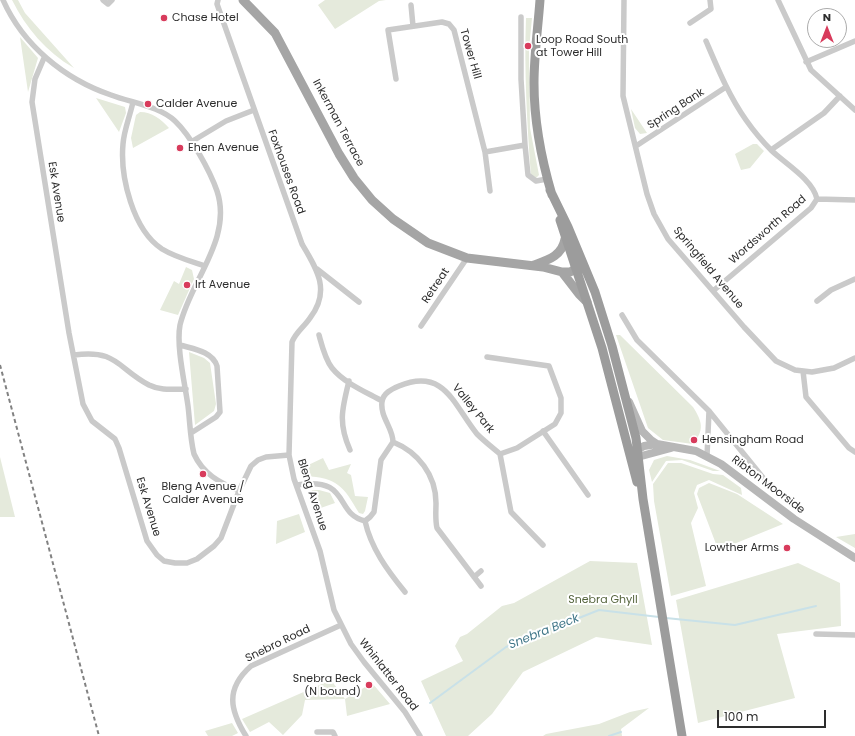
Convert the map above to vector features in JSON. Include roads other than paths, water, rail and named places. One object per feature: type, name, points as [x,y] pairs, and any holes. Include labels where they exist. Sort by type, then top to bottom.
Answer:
[{"type":"highway","points":[[540,0],[534,68],[534,99],[540,147],[547,179],[565,239],[636,454]]},
{"type":"highway","points":[[550,190],[588,275],[612,346],[622,385],[636,454],[682,736]]},
{"type":"main road","name":"Inkerman Terrace","points":[[243,0],[275,33],[346,166],[372,200],[393,219],[416,236],[441,249],[468,258],[543,267],[562,272],[570,272],[575,269]]},
{"type":"main road","points":[[530,266],[556,255],[563,247],[565,239]]},
{"type":"main road","points":[[575,269],[579,254]]},
{"type":"main road","points":[[543,267],[575,269],[588,275]]},
{"type":"main road","points":[[562,272],[587,302]]},
{"type":"main road","points":[[622,385],[642,430],[657,444],[636,454]]},
{"type":"main road","name":"Ribton Moorside","points":[[657,444],[696,451],[707,456],[739,476],[794,519],[855,558]]},
{"type":"main road","points":[[636,454],[673,447]]},
{"type":"street","points":[[3,0],[23,33],[44,58],[91,87],[165,114],[175,122],[191,142],[212,180],[220,203],[221,216],[219,227],[205,266],[182,316],[180,327],[180,345],[194,454],[203,469],[216,480],[239,491]]},
{"type":"street","name":"Foxhouses Road","points":[[218,0],[217,4],[302,244],[317,269],[320,279],[319,302],[311,317],[299,329],[292,342]]},
{"type":"street","name":"Springfield Avenue","points":[[624,0],[624,96],[654,214],[668,239],[776,360],[795,370],[812,372],[834,368],[855,358]]},
{"type":"street","points":[[690,23],[711,9],[710,0]]},
{"type":"street","points":[[778,0],[806,62],[817,77],[855,110]]},
{"type":"street","points":[[411,5],[413,26]]},
{"type":"street","points":[[521,17],[521,79],[528,176],[536,181],[547,179]]},
{"type":"street","name":"Tower Hill","points":[[396,79],[388,30],[442,22],[448,24],[454,30],[485,152],[490,191]]},
{"type":"street","points":[[706,41],[726,87],[746,120],[771,150],[797,172],[815,192],[817,199],[855,200]]},
{"type":"street","points":[[806,62],[855,41]]},
{"type":"street","name":"Esk Avenue","points":[[44,58],[35,79],[32,102],[82,404],[92,421],[115,439],[147,541],[157,555],[164,560],[175,563],[187,563],[205,554],[221,538],[246,474],[258,460],[266,457],[289,455]]},
{"type":"street","name":"Spring Bank","points":[[636,146],[726,87]]},
{"type":"street","points":[[771,150],[824,113],[840,96]]},
{"type":"street","points":[[133,102],[123,143],[123,159],[128,189],[138,222],[149,238],[162,249],[174,256],[205,266]]},
{"type":"street","points":[[191,142],[226,121],[254,110]]},
{"type":"street","points":[[485,152],[525,146]]},
{"type":"street","name":"Wordsworth Road","points":[[713,291],[811,208],[817,199]]},
{"type":"street","name":"Retreat","points":[[421,326],[468,258]]},
{"type":"street","points":[[317,269],[359,302]]},
{"type":"street","points":[[817,301],[831,290],[855,279]]},
{"type":"street","points":[[622,315],[637,340],[709,411],[773,490]]},
{"type":"street","points":[[297,485],[316,484],[331,488],[352,515],[357,519],[365,521],[370,518],[374,512],[381,460],[393,442],[392,432],[383,412],[382,401],[349,381],[332,368],[322,348],[319,336]]},
{"type":"street","name":"Bleng Avenue","points":[[292,342],[289,455],[297,485],[320,551],[334,610],[341,625]]},
{"type":"street","points":[[180,345],[209,355],[214,359],[217,366],[220,412],[216,417],[191,433]]},
{"type":"street","points":[[74,355],[94,353],[112,359],[156,388],[164,390],[186,389]]},
{"type":"street","points":[[487,357],[549,366],[561,398],[561,413],[555,424],[517,448],[500,454],[511,512],[543,545]]},
{"type":"street","points":[[803,371],[806,397],[849,448],[855,452]]},
{"type":"street","name":"Valley Park","points":[[382,401],[388,391],[416,380],[423,380],[445,389],[478,434],[500,454]]},
{"type":"street","points":[[349,381],[343,407],[343,433],[350,450]]},
{"type":"street","points":[[707,456],[709,411]]},
{"type":"street","points":[[543,431],[588,495]]},
{"type":"street","points":[[393,442],[409,450],[423,463],[435,493],[437,528],[481,586]]},
{"type":"street","points":[[365,521],[368,537],[388,571],[405,592]]},
{"type":"street","points":[[474,577],[481,571]]},
{"type":"street","name":"Snebro Road","points":[[246,736],[236,719],[232,702],[235,685],[244,672],[250,666],[341,625]]},
{"type":"street","name":"Whinlatter Road","points":[[341,625],[364,662],[405,712],[420,736]]},
{"type":"street","points":[[816,634],[855,635]]},
{"type":"street","points":[[317,732],[333,732],[335,736]]},
{"type":"waterway","name":"Snebra Beck","points":[[666,618],[735,625],[816,606]]},
{"type":"waterway","name":"Snebra Beck","points":[[430,703],[506,647],[599,610],[659,617]]},
{"type":"waterway","points":[[609,736],[621,732]]},
{"type":"railway","points":[[0,365],[99,736]]},
{"type":"place","name":"Chase Hotel","points":[[164,18]]},
{"type":"place","name":"Loop Road South at Tower Hill","points":[[528,46]]},
{"type":"place","name":"Calder Avenue","points":[[148,104]]},
{"type":"place","name":"Ehen Avenue","points":[[180,148]]},
{"type":"place","name":"Irt Avenue","points":[[187,285]]},
{"type":"place","name":"Hensingham Road","points":[[694,440]]},
{"type":"place","name":"Bleng Avenue / Calder Avenue","points":[[203,474]]},
{"type":"place","name":"Lowther Arms","points":[[787,548]]},
{"type":"place","name":"Snebra Beck (N bound)","points":[[369,685]]},
{"type":"park label","name":"Snebra Ghyll","points":[[603,600]]}]
